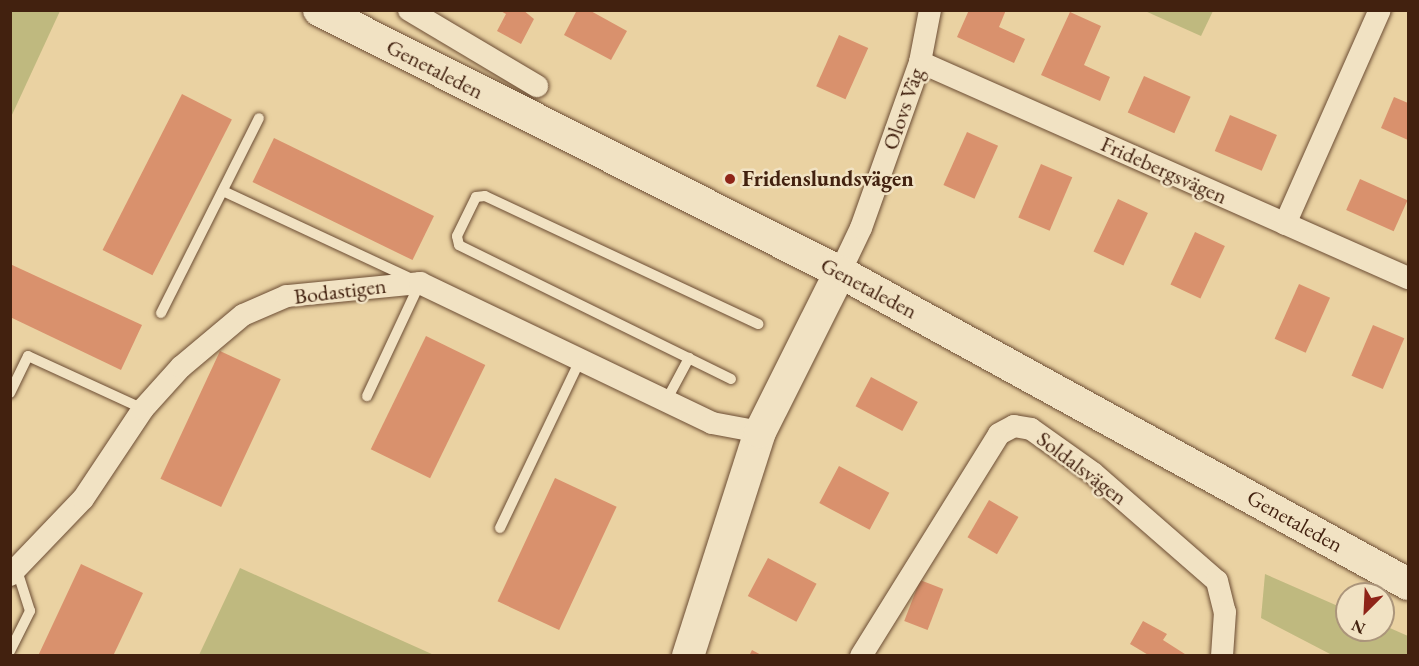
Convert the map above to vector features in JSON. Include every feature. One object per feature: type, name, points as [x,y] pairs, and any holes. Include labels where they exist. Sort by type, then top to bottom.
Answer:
[{"type":"main road","name":"Genetaleden","points":[[319,10],[840,272],[1408,584]]},
{"type":"main road","points":[[688,656],[760,432],[840,272]]},
{"type":"street","points":[[409,10],[537,86]]},
{"type":"street","name":"Olovs Väg","points":[[840,272],[861,228],[920,62],[930,10]]},
{"type":"street","points":[[1285,224],[1380,10]]},
{"type":"street","name":"Fridebergsvägen","points":[[920,62],[1408,278]]},
{"type":"street","name":"Bodastigen","points":[[14,570],[83,499],[143,409],[181,367],[243,315],[287,296],[420,283],[712,423],[760,432]]},
{"type":"street","name":"Soldalsvägen","points":[[861,656],[999,434],[1014,426],[1031,429],[1093,473],[1217,581],[1225,612],[1222,656]]},
{"type":"lane","points":[[161,313],[259,118]]},
{"type":"lane","points":[[223,191],[420,283],[367,396]]},
{"type":"lane","points":[[731,380],[459,245],[457,236],[476,197],[758,324]]},
{"type":"lane","points":[[10,393],[28,356],[143,409]]},
{"type":"lane","points":[[666,401],[689,358]]},
{"type":"lane","points":[[501,528],[580,360]]},
{"type":"lane","points":[[10,651],[30,611],[14,570]]},
{"type":"shaded area","points":[[10,11],[60,11],[11,117]]},
{"type":"shaded area","points":[[1145,11],[1213,11],[1201,36]]},
{"type":"shaded area","points":[[240,568],[434,655],[199,655]]},
{"type":"shaded area","points":[[1265,574],[1335,605],[1335,642],[1395,642],[1395,630],[1408,636],[1408,655],[1332,655],[1261,618]]},
{"type":"building","points":[[499,10],[523,10],[534,19],[521,44],[497,31],[506,14]]},
{"type":"building","points":[[577,10],[589,10],[627,31],[611,60],[564,35]]},
{"type":"building","points":[[969,10],[1006,10],[999,27],[1025,39],[1014,63],[957,37]]},
{"type":"building","points":[[1070,12],[1101,26],[1084,65],[1110,77],[1100,101],[1041,75]]},
{"type":"building","points":[[839,35],[868,48],[845,99],[816,86]]},
{"type":"building","points":[[1144,76],[1191,97],[1174,133],[1128,113]]},
{"type":"building","points":[[182,94],[232,119],[152,275],[103,250]]},
{"type":"building","points":[[1394,97],[1408,103],[1408,140],[1381,128]]},
{"type":"building","points":[[1230,115],[1277,135],[1262,171],[1215,151]]},
{"type":"building","points":[[967,132],[998,146],[974,199],[943,185]]},
{"type":"building","points":[[274,138],[434,216],[413,260],[253,182]]},
{"type":"building","points":[[1041,164],[1072,177],[1050,231],[1018,217]]},
{"type":"building","points":[[1360,179],[1408,200],[1394,231],[1346,210]]},
{"type":"building","points":[[1118,199],[1148,213],[1123,266],[1093,252]]},
{"type":"building","points":[[1195,232],[1225,246],[1200,299],[1170,285]]},
{"type":"building","points":[[10,264],[142,325],[121,370],[10,317]]},
{"type":"building","points":[[1299,284],[1330,298],[1306,353],[1275,339]]},
{"type":"building","points":[[1373,325],[1404,338],[1383,389],[1352,376]]},
{"type":"building","points":[[426,336],[485,365],[430,478],[371,449]]},
{"type":"building","points":[[220,351],[281,379],[221,507],[160,479]]},
{"type":"building","points":[[871,377],[918,402],[902,431],[856,406]]},
{"type":"building","points":[[839,466],[889,493],[870,530],[819,503]]},
{"type":"building","points":[[555,478],[617,507],[559,630],[498,601]]},
{"type":"building","points":[[989,500],[1018,517],[997,554],[968,537]]},
{"type":"building","points":[[768,558],[817,584],[796,622],[748,596]]},
{"type":"building","points":[[81,564],[143,593],[113,656],[38,656]]},
{"type":"building","points":[[920,580],[943,589],[928,630],[904,621]]},
{"type":"building","points":[[1143,621],[1167,634],[1163,640],[1188,656],[1150,656],[1130,644]]},
{"type":"building","points":[[752,650],[763,656],[749,656]]},
{"type":"place","name":"Fridenslundsvägen","points":[[730,179]]}]
